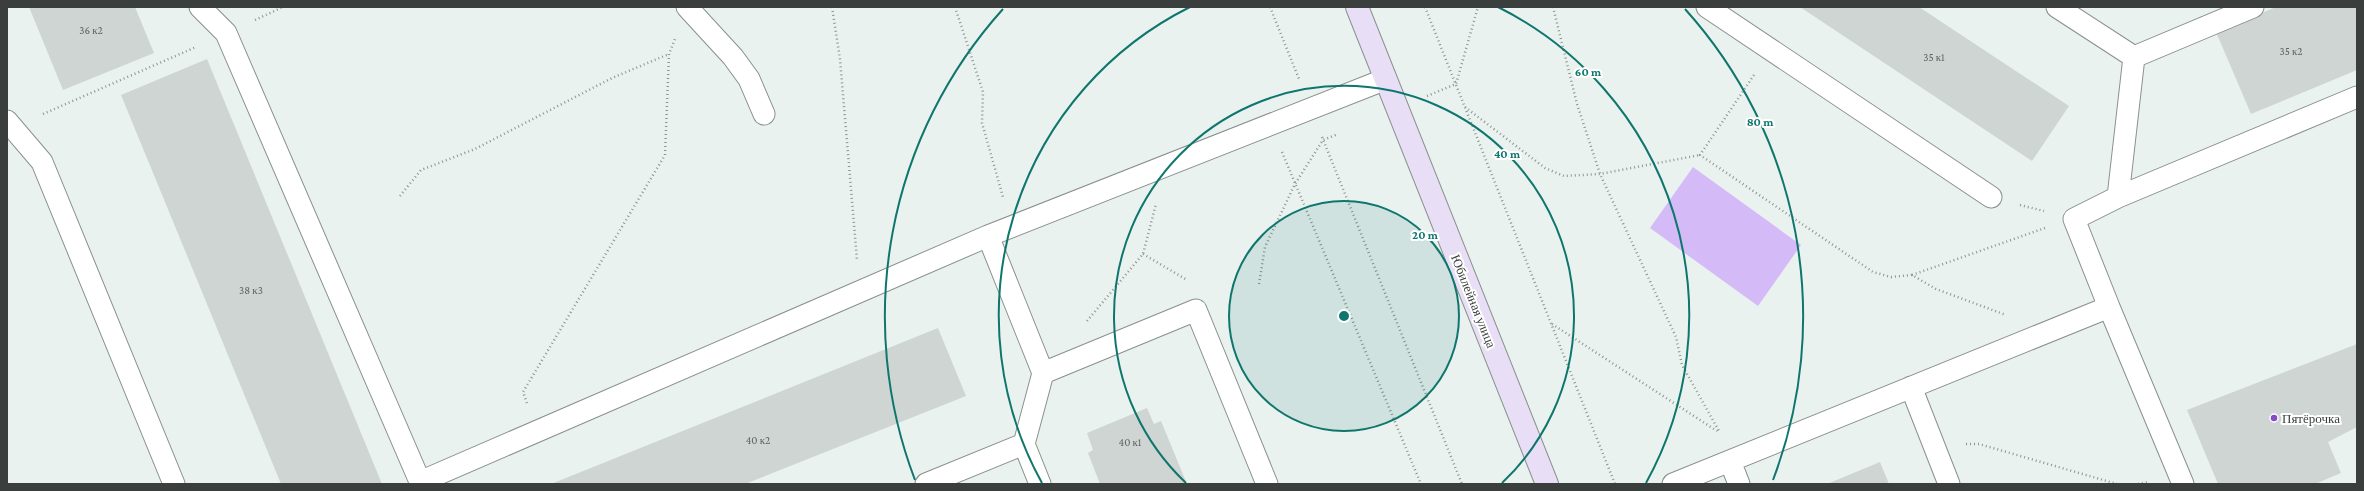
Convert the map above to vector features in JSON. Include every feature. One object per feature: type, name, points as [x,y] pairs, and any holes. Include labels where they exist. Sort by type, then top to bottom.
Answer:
[{"type":"street","name":"Юбилейная улица","points":[[1357,7],[1547,484]]},
{"type":"lane","points":[[200,7],[226,33],[421,483],[988,236],[1386,78]]},
{"type":"lane","points":[[687,7],[734,57],[750,79],[764,114]]},
{"type":"lane","points":[[1707,7],[1991,197]]},
{"type":"lane","points":[[2057,7],[2134,57]]},
{"type":"lane","points":[[2134,57],[2253,7]]},
{"type":"lane","points":[[2118,197],[2134,57]]},
{"type":"lane","points":[[2183,484],[2074,219],[2118,197],[2357,97]]},
{"type":"lane","points":[[10,124],[42,162],[174,484]]},
{"type":"lane","points":[[988,236],[1042,373],[1024,444],[1040,484]]},
{"type":"lane","points":[[1673,484],[2109,307]]},
{"type":"lane","points":[[1042,373],[1196,310],[1268,484]]},
{"type":"lane","points":[[1911,387],[1949,484]]},
{"type":"lane","points":[[926,484],[1024,444]]},
{"type":"lane","points":[[1730,461],[1739,484]]},
{"type":"path","points":[[10,124],[226,33],[283,7]]},
{"type":"path","points":[[832,7],[840,60],[859,292]]},
{"type":"path","points":[[955,7],[983,92],[982,123],[1004,200],[988,236]]},
{"type":"path","points":[[1270,7],[1462,484]]},
{"type":"path","points":[[1425,7],[1615,484]]},
{"type":"path","points":[[1551,324],[1720,434],[1682,365],[1676,337],[1600,174],[1577,104],[1553,7]]},
{"type":"path","points":[[522,392],[665,155],[669,54],[676,34]]},
{"type":"path","points":[[1700,155],[1771,50]]},
{"type":"path","points":[[400,196],[421,170],[475,149],[612,78],[669,54]]},
{"type":"path","points":[[1465,106],[1545,168],[1564,176],[1600,174],[1700,155],[1873,272],[1891,277],[1912,275],[2074,219]]},
{"type":"path","points":[[1270,124],[1421,484]]},
{"type":"path","points":[[1259,284],[1265,247],[1295,184],[1323,140]]},
{"type":"path","points":[[1083,325],[1143,254],[1165,166]]},
{"type":"path","points":[[1991,197],[2074,219]]},
{"type":"path","points":[[1143,254],[1188,281]]},
{"type":"path","points":[[1912,275],[1936,289],[1994,309],[2044,333]]},
{"type":"path","points":[[1933,444],[1979,444],[2117,484]]},
{"type":"shaded area","points":[[1693,167],[1801,245],[1758,306],[1650,228]]},
{"type":"building","points":[[29,7],[135,7],[154,53],[63,90]]},
{"type":"building","points":[[1800,7],[1919,7],[2069,106],[2032,161]]},
{"type":"building","points":[[2276,7],[2357,7],[2357,70],[2251,114],[2216,32]]},
{"type":"building","points":[[207,59],[382,484],[281,484],[121,95]]},
{"type":"building","points":[[938,328],[966,396],[745,484],[551,484]]},
{"type":"building","name":"Пятёрочка","points":[[2357,344],[2357,427],[2328,442],[2341,473],[2315,484],[2218,484],[2187,410]]},
{"type":"building","points":[[1147,408],[1154,424],[1161,421],[1187,484],[1100,484],[1088,453],[1093,450],[1087,433]]},
{"type":"building","points":[[1880,462],[1889,484],[1827,484]]},
{"type":"place","name":"Пятёрочка","points":[[2274,418]]}]
